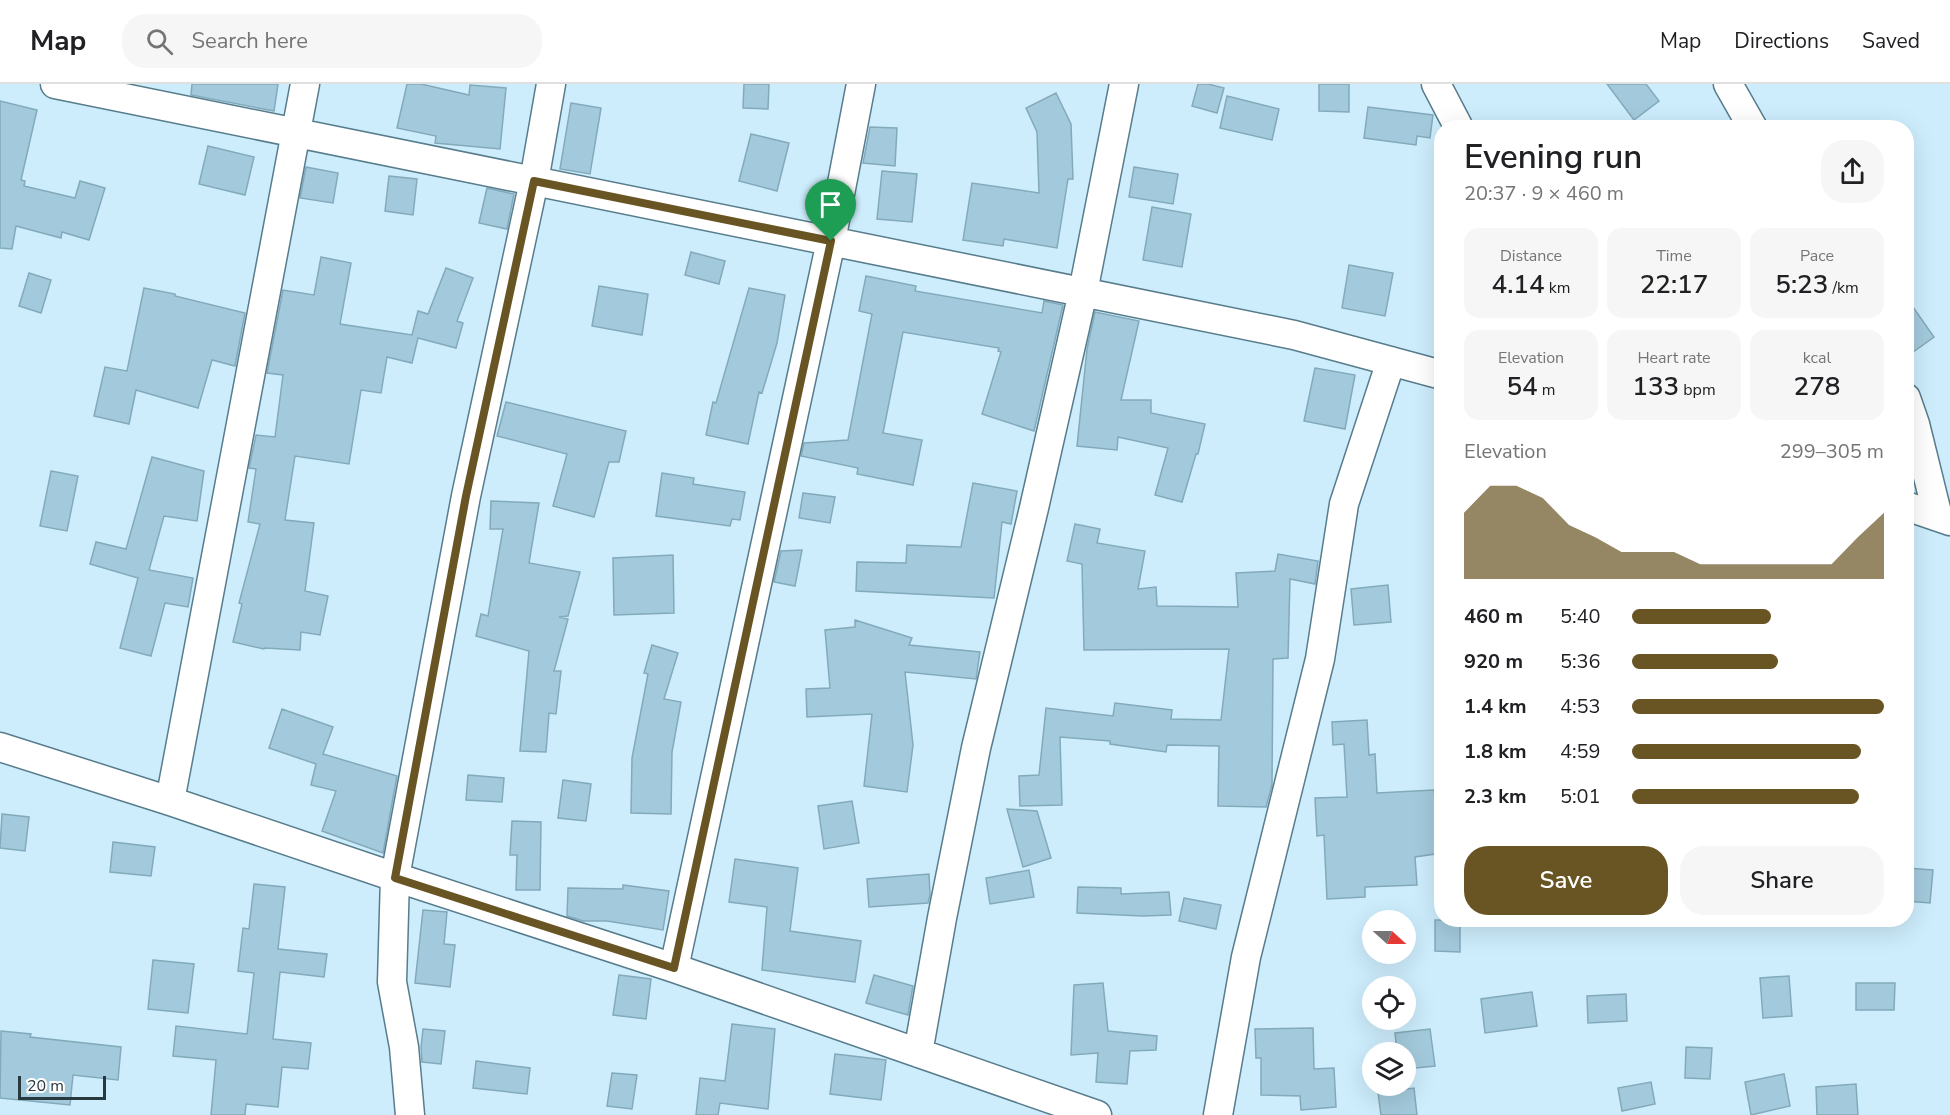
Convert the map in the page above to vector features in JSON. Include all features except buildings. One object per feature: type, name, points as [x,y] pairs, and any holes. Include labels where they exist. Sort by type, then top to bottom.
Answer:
[{"type":"street","points":[[55,84],[1294,335],[1434,373]]},
{"type":"street","points":[[170,801],[305,84]]},
{"type":"street","points":[[410,1115],[404,1047],[392,982],[395,878],[466,496],[534,181],[551,84]]},
{"type":"street","points":[[674,968],[831,241],[861,84]]},
{"type":"street","points":[[918,1053],[976,748],[1083,292],[1124,84]]},
{"type":"street","points":[[1436,84],[1455,120]]},
{"type":"street","points":[[1728,84],[1748,120]]},
{"type":"street","points":[[1218,1115],[1246,957],[1320,659],[1344,504],[1391,361]]},
{"type":"street","points":[[1914,421],[1944,519]]},
{"type":"street","points":[[1914,509],[1944,519]]},
{"type":"street","points":[[0,747],[674,968],[1097,1115]]},
{"type":"route","points":[[534,181],[831,241],[674,968],[395,878],[466,496],[534,181]]}]
